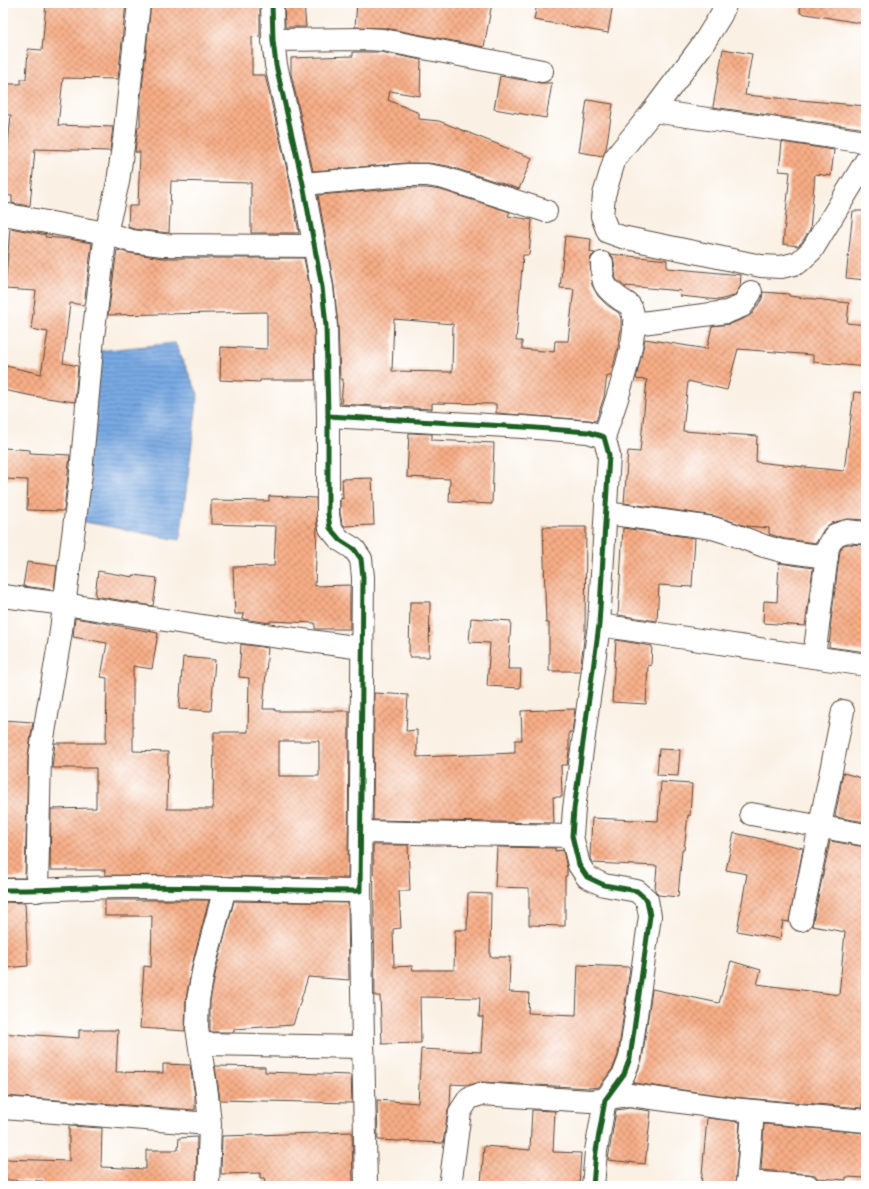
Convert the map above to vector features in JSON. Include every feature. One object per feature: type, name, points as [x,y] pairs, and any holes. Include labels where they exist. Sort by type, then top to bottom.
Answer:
[{"type":"street","points":[[37,891],[40,756],[60,638],[81,473],[93,337],[106,233],[118,182],[124,139],[139,3]]},
{"type":"street","points":[[272,3],[273,40],[276,65],[303,184],[322,287],[326,326],[328,514],[330,528],[340,540],[354,549],[361,559],[363,576],[360,891],[366,1186]]},
{"type":"street","points":[[726,3],[703,44],[653,111],[615,158],[604,195],[602,216],[608,232],[622,237],[761,266],[781,267],[798,263],[812,250],[866,161]]},
{"type":"street","points":[[273,40],[383,40],[542,71]]},
{"type":"street","points":[[653,111],[866,142]]},
{"type":"street","points":[[303,184],[407,175],[427,175],[444,178],[546,211]]},
{"type":"street","points":[[3,214],[106,233],[131,241],[157,245],[314,246]]},
{"type":"street","points":[[593,1186],[596,1151],[605,1100],[624,1074],[630,1058],[650,916],[647,900],[637,890],[604,885],[587,877],[579,865],[572,836],[574,809],[599,625],[609,455],[604,438],[630,353],[634,324],[630,306],[606,288],[602,275],[602,263]]},
{"type":"street","points":[[634,324],[727,312],[742,306],[751,292]]},
{"type":"street","points":[[328,416],[531,427],[588,432],[604,438]]},
{"type":"street","points":[[606,513],[714,528],[782,551],[827,557]]},
{"type":"street","points":[[814,657],[828,547],[835,535],[847,531],[866,533]]},
{"type":"street","points":[[3,596],[64,604],[228,630],[362,648]]},
{"type":"street","points":[[599,625],[866,665]]},
{"type":"street","points":[[801,920],[844,711]]},
{"type":"street","points":[[751,814],[866,835]]},
{"type":"street","points":[[361,832],[572,836]]},
{"type":"street","points":[[3,890],[37,891],[114,887],[199,887],[360,891]]},
{"type":"street","points":[[208,1186],[210,1124],[197,1028],[198,1000],[204,967],[226,888]]},
{"type":"street","points":[[200,1044],[363,1048]]},
{"type":"street","points":[[450,1186],[460,1112],[468,1098],[481,1094],[590,1100],[605,1100],[617,1096],[630,1095],[753,1111],[866,1121]]},
{"type":"street","points":[[3,1108],[210,1124]]},
{"type":"street","points":[[753,1111],[747,1184],[808,1186]]},
{"type":"water","points":[[175,343],[198,394],[180,540],[80,521],[97,351]]},
{"type":"building","points":[[46,3],[126,3],[118,79],[63,78],[58,125],[113,127],[110,151],[35,149],[30,206],[12,203],[12,196],[3,195],[11,115],[3,115],[3,84],[21,84],[21,79],[26,79],[28,49],[42,50]]},
{"type":"building","points":[[151,3],[260,3],[260,36],[252,37],[252,75],[265,75],[291,187],[299,233],[251,233],[251,183],[171,181],[169,233],[128,227],[129,206],[138,206],[140,152],[135,152],[138,127],[140,127],[140,107]]},
{"type":"building","points":[[284,3],[304,3],[306,27],[285,27]]},
{"type":"building","points":[[357,3],[492,3],[484,47],[385,28],[355,27]]},
{"type":"building","points":[[537,3],[613,3],[608,33],[534,20]]},
{"type":"building","points":[[801,3],[866,3],[866,24],[800,13]]},
{"type":"building","points":[[723,49],[752,54],[745,95],[866,106],[866,129],[713,107]]},
{"type":"building","points":[[353,52],[381,52],[421,60],[420,96],[390,91],[388,100],[419,113],[419,119],[439,121],[532,158],[519,189],[448,166],[429,163],[406,163],[313,171],[291,74],[291,58],[353,56]]},
{"type":"building","points":[[500,76],[540,83],[552,83],[546,118],[494,109]]},
{"type":"building","points":[[587,100],[613,104],[606,149],[603,156],[579,152]]},
{"type":"building","points":[[782,142],[834,150],[831,176],[815,174],[810,230],[798,246],[783,244],[790,172],[779,171]]},
{"type":"building","points":[[426,188],[441,190],[510,212],[508,216],[532,220],[529,255],[523,255],[516,341],[522,341],[522,349],[554,352],[555,341],[568,341],[574,289],[560,288],[565,236],[591,239],[590,252],[595,253],[591,257],[590,263],[592,285],[598,296],[607,305],[619,313],[621,318],[621,330],[611,376],[607,376],[604,397],[596,421],[496,413],[496,404],[432,403],[432,409],[341,404],[343,379],[340,379],[338,326],[334,286],[318,195]],"holes":[[[394,319],[453,324],[452,372],[392,371]]]},
{"type":"building","points":[[853,211],[866,211],[866,280],[846,278]]},
{"type":"building","points":[[10,228],[46,235],[45,237],[92,243],[84,305],[70,303],[63,363],[78,366],[75,402],[3,390],[6,366],[41,374],[48,332],[31,329],[36,291],[5,289]]},
{"type":"building","points":[[117,250],[163,258],[304,258],[310,289],[314,327],[315,380],[260,380],[260,382],[220,380],[221,347],[267,349],[267,312],[108,315]]},
{"type":"building","points":[[610,254],[667,260],[667,268],[741,275],[740,287],[734,296],[719,300],[680,296],[681,291],[626,286],[626,288],[616,279],[613,257]]},
{"type":"building","points":[[763,292],[789,294],[789,296],[849,303],[847,323],[866,325],[866,367],[813,362],[813,355],[738,349],[727,390],[688,381],[683,431],[757,436],[756,462],[844,471],[854,392],[866,393],[866,520],[848,519],[831,523],[824,529],[816,543],[785,539],[769,534],[769,528],[746,526],[715,516],[624,503],[628,451],[640,452],[647,380],[636,379],[645,339],[707,349],[712,326],[731,324],[753,313],[762,299]]},
{"type":"building","points":[[409,433],[432,434],[432,440],[494,443],[492,504],[449,502],[450,479],[407,477]]},
{"type":"building","points":[[4,448],[30,450],[30,453],[70,455],[64,511],[27,510],[28,480],[3,479]]},
{"type":"building","points":[[372,478],[374,525],[345,526],[342,523],[340,513],[340,498],[343,499],[342,479]]},
{"type":"building","points":[[269,496],[316,498],[317,527],[315,586],[350,585],[350,629],[315,629],[315,623],[270,621],[270,623],[243,619],[244,614],[235,614],[233,567],[274,566],[276,526],[211,524],[211,500],[269,501]]},
{"type":"building","points":[[543,527],[586,527],[585,632],[580,671],[549,671],[549,623],[546,623]]},
{"type":"building","points":[[623,528],[695,538],[692,587],[659,585],[657,621],[618,615]]},
{"type":"building","points":[[843,545],[866,545],[866,652],[829,647],[840,551]]},
{"type":"building","points":[[27,562],[57,566],[54,590],[23,586]]},
{"type":"building","points":[[779,563],[813,568],[805,626],[763,623],[764,601],[777,602]]},
{"type":"building","points":[[98,571],[133,577],[133,575],[157,578],[153,606],[95,596]]},
{"type":"building","points":[[410,602],[430,602],[429,657],[409,657]]},
{"type":"building","points":[[75,618],[158,633],[152,669],[133,666],[133,751],[168,752],[167,809],[213,809],[214,732],[248,732],[249,678],[239,677],[241,644],[268,648],[263,709],[275,709],[275,711],[349,711],[348,878],[105,875],[105,870],[50,870],[51,809],[96,808],[96,768],[52,768],[55,743],[106,743],[107,678],[101,677],[107,643],[73,637]],"holes":[[[279,741],[319,741],[319,776],[279,776]]]},
{"type":"building","points":[[471,618],[511,621],[508,669],[521,669],[520,688],[487,686],[490,643],[469,642]]},
{"type":"building","points":[[616,640],[652,646],[651,666],[648,665],[646,704],[612,702]]},
{"type":"building","points":[[183,657],[215,660],[211,711],[179,709]]},
{"type":"building","points":[[374,693],[408,695],[406,731],[417,730],[417,757],[515,753],[515,740],[522,740],[521,711],[575,709],[572,732],[569,732],[567,765],[561,765],[562,797],[553,797],[554,823],[373,820]]},
{"type":"building","points":[[3,720],[33,722],[28,756],[25,878],[3,878]]},
{"type":"building","points":[[659,749],[680,750],[678,776],[657,775]]},
{"type":"building","points":[[843,773],[866,779],[866,822],[835,817]]},
{"type":"building","points":[[661,782],[692,784],[690,816],[688,815],[684,850],[682,850],[678,897],[658,895],[655,890],[657,866],[593,863],[590,858],[592,818],[658,821]]},
{"type":"building","points":[[734,833],[803,848],[789,922],[783,921],[780,939],[737,931],[747,874],[726,870]]},
{"type":"building","points":[[830,841],[866,847],[866,1078],[864,1078],[862,1108],[733,1097],[633,1083],[642,1060],[652,989],[719,1003],[731,961],[761,970],[757,984],[839,995],[845,932],[812,926]]},
{"type":"building","points":[[373,845],[408,845],[410,891],[399,891],[401,928],[393,929],[394,967],[412,966],[413,970],[454,970],[455,930],[467,930],[468,893],[491,894],[490,957],[510,957],[509,992],[529,993],[528,1013],[576,1015],[578,965],[630,967],[618,1055],[613,1068],[599,1087],[590,1088],[482,1082],[469,1085],[451,1084],[450,1105],[443,1143],[378,1140],[377,1100],[418,1103],[421,1049],[481,1052],[483,1017],[479,1017],[480,998],[420,997],[421,1043],[382,1044],[380,996],[375,996]]},
{"type":"building","points":[[497,847],[555,848],[555,851],[563,850],[567,868],[567,876],[565,876],[565,926],[529,925],[529,888],[495,887]]},
{"type":"building","points":[[105,900],[209,900],[192,965],[186,999],[185,1031],[140,1028],[144,966],[151,967],[152,916],[105,916]]},
{"type":"building","points":[[234,901],[348,903],[349,980],[308,977],[293,1025],[234,1029],[234,1032],[210,1032],[210,1001],[216,970]]},
{"type":"building","points":[[3,902],[25,903],[28,966],[3,968]]},
{"type":"building","points":[[79,1030],[118,1030],[116,1072],[163,1073],[163,1064],[190,1065],[195,1096],[195,1110],[3,1096],[3,1033],[79,1038]]},
{"type":"building","points":[[215,1066],[265,1067],[265,1072],[351,1075],[352,1103],[220,1100]]},
{"type":"building","points":[[630,1108],[651,1111],[645,1164],[608,1160],[616,1110]]},
{"type":"building","points":[[532,1110],[555,1111],[553,1152],[581,1153],[579,1186],[504,1186],[481,1184],[484,1146],[530,1150]]},
{"type":"building","points":[[707,1118],[740,1122],[735,1186],[701,1186]]},
{"type":"building","points":[[764,1124],[866,1133],[866,1178],[846,1177],[846,1180],[817,1178],[815,1175],[809,1174],[761,1170]]},
{"type":"building","points":[[69,1126],[102,1128],[101,1167],[146,1169],[146,1150],[178,1150],[179,1138],[197,1137],[196,1186],[43,1186],[43,1181],[3,1180],[3,1159],[69,1161]]},
{"type":"building","points":[[352,1132],[353,1186],[264,1186],[265,1178],[260,1178],[260,1173],[221,1174],[222,1136]]},
{"type":"cycle path","points":[[3,890],[183,887],[360,891],[363,577],[361,559],[354,549],[340,540],[330,528],[328,514],[326,326],[322,287],[303,184],[276,65],[273,40],[272,3]]},
{"type":"cycle path","points":[[328,416],[523,427],[588,432],[604,437],[609,455],[599,625],[574,809],[572,836],[579,865],[587,877],[604,885],[637,891],[647,900],[650,916],[630,1058],[624,1074],[605,1100],[596,1151],[593,1186]]}]
